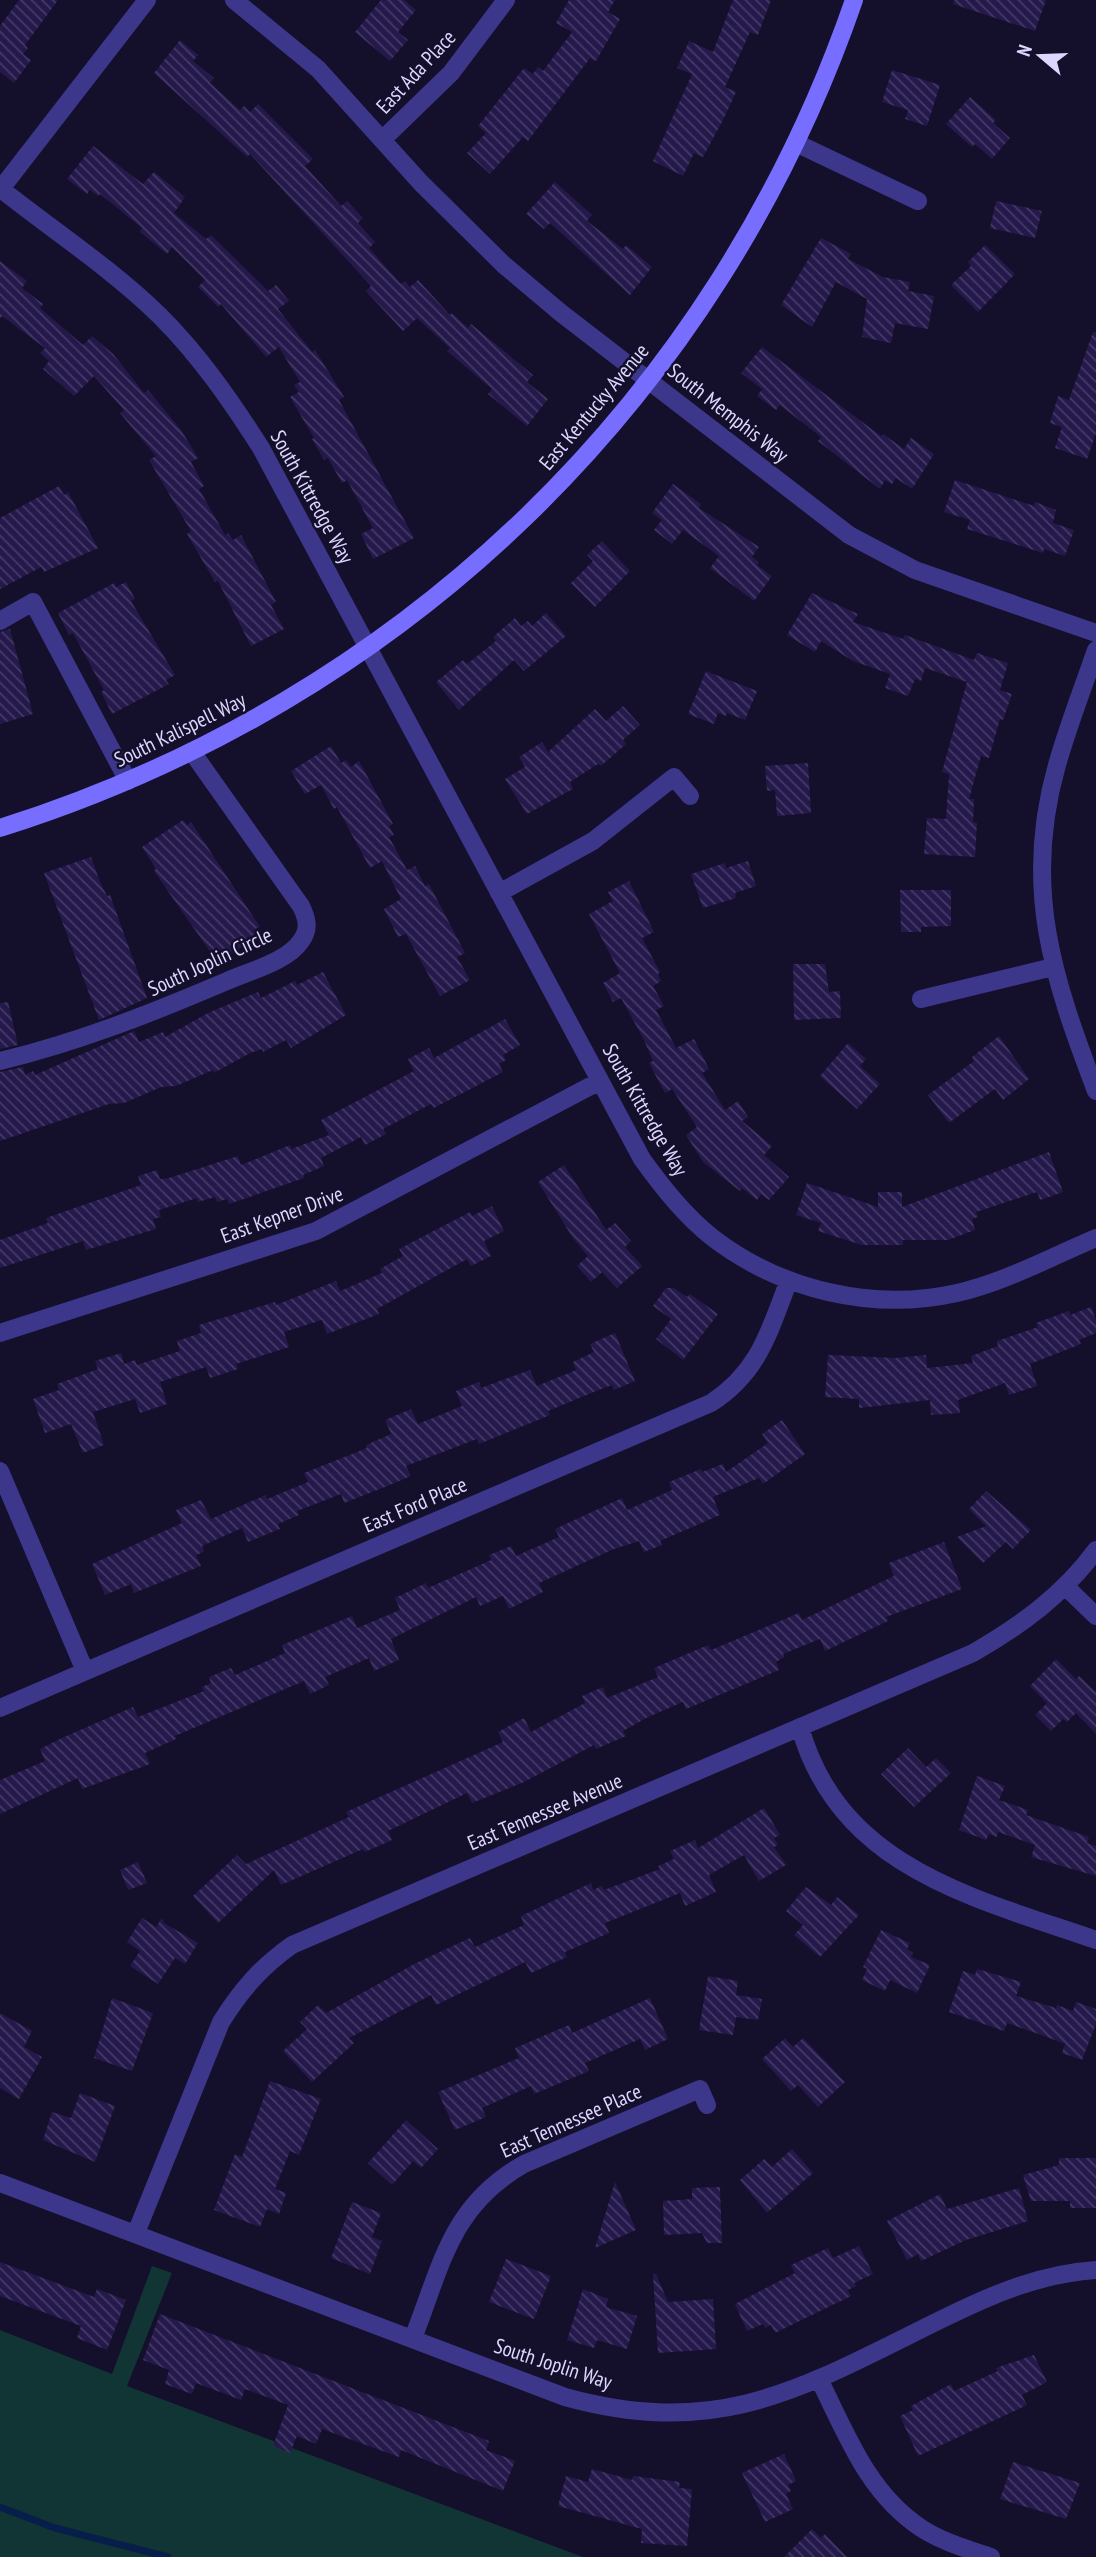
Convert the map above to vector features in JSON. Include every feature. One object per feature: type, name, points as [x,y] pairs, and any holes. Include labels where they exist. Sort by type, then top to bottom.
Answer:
[{"type":"street","points":[[0,190],[147,0]]},
{"type":"street","name":"South Memphis Way","points":[[234,0],[318,69],[421,183],[504,265],[849,535],[915,570],[1096,633]]},
{"type":"street","name":"East Ada Place","points":[[383,139],[451,73],[506,0]]},
{"type":"street","name":"East Kentucky Avenue","points":[[368,649],[422,609],[523,522],[579,464],[649,381],[732,261],[796,143],[854,0]]},
{"type":"street","points":[[796,143],[918,201]]},
{"type":"street","name":"South Kittredge Way","points":[[0,190],[139,298],[198,356],[231,400],[261,449],[642,1158],[670,1196],[714,1238],[752,1264],[789,1280],[833,1294],[878,1300],[932,1296],[985,1285],[1096,1238]]},
{"type":"street","points":[[0,621],[33,602],[128,782]]},
{"type":"street","name":"South Kalispell Way","points":[[0,828],[128,782],[192,752],[297,695],[368,649]]},
{"type":"street","points":[[1096,649],[1056,765],[1047,806],[1042,888],[1053,967],[1096,1091]]},
{"type":"street","name":"South Joplin Circle","points":[[0,1061],[98,1034],[157,1012],[277,960],[300,943],[306,931],[307,918],[301,906],[192,752]]},
{"type":"street","points":[[499,892],[593,841],[674,777],[691,796]]},
{"type":"street","points":[[921,999],[1053,967]]},
{"type":"street","name":"East Kepner Drive","points":[[0,1333],[316,1231],[600,1081]]},
{"type":"street","name":"East Ford Place","points":[[0,1708],[711,1403],[730,1391],[751,1369],[763,1349],[789,1280]]},
{"type":"street","points":[[0,1471],[86,1671]]},
{"type":"street","name":"East Tennessee Avenue","points":[[136,2234],[221,2022],[239,1992],[263,1966],[292,1945],[972,1653],[1034,1614],[1065,1587],[1096,1550]]},
{"type":"street","points":[[1065,1587],[1096,1616]]},
{"type":"street","points":[[800,1727],[809,1759],[822,1785],[871,1840],[901,1863],[957,1891],[1096,1940]]},
{"type":"street","name":"East Tennessee Place","points":[[413,2338],[457,2227],[477,2198],[498,2179],[524,2164],[700,2089],[707,2105]]},
{"type":"street","name":"South Joplin Way","points":[[0,2183],[565,2397],[599,2406],[652,2413],[723,2410],[775,2398],[1002,2290],[1042,2277],[1096,2270]]},
{"type":"street","points":[[819,2379],[862,2466],[895,2508],[923,2529],[991,2557]]},
{"type":"green space","points":[[152,2266],[172,2273],[127,2386],[583,2557],[0,2557],[0,2330],[112,2374]]},
{"type":"building","points":[[19,0],[58,0],[25,45],[28,48],[23,54],[31,60],[14,83],[0,72],[0,26]]},
{"type":"building","points":[[381,0],[404,0],[416,10],[398,32],[408,40],[390,61],[355,32]]},
{"type":"building","points":[[569,0],[615,0],[608,12],[620,19],[596,61],[590,58],[528,141],[523,137],[490,174],[467,153],[486,133],[478,126],[524,68],[533,74],[538,67],[543,71],[572,32],[556,23]]},
{"type":"building","points":[[733,0],[771,0],[758,35],[750,32],[725,87],[736,92],[724,118],[703,157],[694,153],[683,176],[653,161],[692,74],[677,68],[689,41],[713,52]]},
{"type":"building","points":[[954,0],[1046,0],[1035,31],[953,4]]},
{"type":"building","points":[[180,40],[198,55],[193,61],[214,78],[210,83],[240,110],[244,106],[250,112],[258,104],[313,159],[305,166],[341,206],[347,201],[363,218],[358,223],[375,242],[369,248],[401,284],[405,281],[410,287],[418,280],[450,315],[452,313],[468,328],[471,324],[533,375],[527,382],[548,399],[527,426],[488,394],[492,389],[447,351],[450,348],[417,318],[403,331],[366,291],[371,286],[250,154],[247,157],[154,73]]},
{"type":"building","points":[[892,70],[940,85],[927,126],[905,119],[908,110],[882,102]]},
{"type":"building","points":[[970,97],[996,120],[993,123],[1010,138],[992,159],[975,144],[972,147],[946,124]]},
{"type":"building","points":[[93,146],[143,184],[154,172],[185,197],[174,213],[206,239],[211,235],[268,291],[276,285],[289,301],[278,309],[312,352],[315,350],[344,397],[339,400],[414,538],[373,559],[361,534],[373,528],[347,480],[342,483],[328,458],[324,460],[290,397],[299,392],[294,385],[300,382],[279,347],[266,357],[221,304],[218,307],[198,287],[205,280],[172,247],[167,254],[140,232],[142,228],[100,194],[98,196],[90,190],[87,194],[67,179]]},
{"type":"building","points":[[555,182],[592,215],[587,221],[623,249],[626,245],[652,267],[630,295],[550,223],[544,229],[526,214]]},
{"type":"building","points":[[996,201],[1042,211],[1035,238],[990,228]]},
{"type":"building","points":[[821,238],[851,254],[848,259],[883,277],[910,282],[908,291],[934,296],[928,329],[895,323],[891,343],[862,337],[867,299],[836,282],[812,327],[781,305]]},
{"type":"building","points":[[985,245],[1015,274],[978,312],[951,285],[971,266],[968,262]]},
{"type":"building","points":[[0,261],[27,281],[22,288],[43,304],[40,308],[83,345],[92,336],[113,354],[144,393],[148,390],[181,430],[198,458],[191,462],[204,486],[199,489],[225,535],[228,533],[233,540],[241,535],[276,602],[271,605],[284,629],[251,646],[218,581],[215,582],[187,534],[191,531],[149,460],[156,456],[120,413],[124,410],[94,376],[74,396],[43,369],[49,361],[40,353],[45,348],[2,316],[0,319]]},
{"type":"building","points":[[1093,332],[1096,332],[1096,433],[1087,459],[1055,448],[1062,427],[1050,423],[1058,396],[1069,400]]},
{"type":"building","points":[[762,347],[881,436],[883,434],[904,449],[911,438],[934,454],[912,489],[896,478],[892,484],[885,480],[880,489],[818,441],[821,437],[780,405],[776,410],[757,396],[762,389],[741,373]]},
{"type":"building","points":[[955,480],[1034,506],[1035,502],[1056,510],[1053,523],[1074,530],[1065,556],[1044,549],[1043,553],[967,529],[970,520],[944,512]]},
{"type":"building","points":[[673,484],[701,504],[699,508],[759,547],[752,557],[759,562],[757,565],[772,576],[754,601],[710,568],[719,556],[683,530],[672,544],[654,530],[662,520],[652,513]]},
{"type":"building","points":[[59,486],[64,495],[68,492],[98,548],[44,572],[41,567],[0,589],[0,518]]},
{"type":"building","points":[[602,541],[630,571],[595,607],[571,583],[593,561],[587,555]]},
{"type":"building","points":[[126,582],[135,599],[131,601],[175,675],[166,680],[169,684],[112,714],[101,692],[104,690],[73,633],[69,635],[58,613],[114,583],[116,587]]},
{"type":"building","points":[[812,593],[858,614],[853,622],[903,639],[905,635],[974,660],[977,653],[1008,663],[1000,690],[1012,694],[1003,720],[1000,719],[989,758],[981,756],[969,799],[974,799],[973,822],[977,823],[975,857],[924,854],[927,818],[946,819],[949,774],[942,772],[967,682],[925,668],[921,681],[915,679],[908,696],[885,688],[890,674],[853,661],[821,641],[815,652],[787,635]]},
{"type":"building","points":[[546,613],[566,636],[524,671],[514,660],[459,710],[436,682],[463,660],[467,664],[496,641],[493,637],[515,618],[521,626],[528,621],[532,626]]},
{"type":"building","points":[[10,629],[33,714],[0,724],[0,632]]},
{"type":"building","points":[[706,671],[757,691],[745,720],[727,713],[726,716],[718,713],[714,724],[688,714]]},
{"type":"building","points":[[623,706],[640,725],[623,740],[626,744],[601,766],[598,764],[570,782],[573,789],[527,814],[505,779],[525,767],[519,757],[542,742],[548,752],[595,709],[606,721]]},
{"type":"building","points":[[331,746],[341,763],[346,760],[351,767],[359,761],[393,824],[389,826],[394,835],[389,837],[407,870],[415,866],[425,886],[429,884],[465,953],[457,957],[470,980],[440,996],[406,934],[398,937],[384,909],[401,899],[382,861],[370,868],[337,807],[334,809],[321,785],[305,794],[291,771]]},
{"type":"building","points":[[808,763],[811,813],[777,816],[775,790],[767,791],[765,766]]},
{"type":"building","points":[[183,820],[187,825],[191,822],[260,927],[255,929],[259,935],[218,963],[154,871],[156,869],[142,847]]},
{"type":"building","points":[[91,857],[107,896],[110,895],[147,998],[99,1020],[44,873]]},
{"type":"building","points":[[748,861],[756,886],[735,893],[736,898],[703,908],[691,874],[725,863],[726,868]]},
{"type":"building","points":[[629,881],[654,932],[642,938],[660,972],[658,974],[661,981],[653,986],[664,1006],[656,1010],[676,1048],[694,1039],[709,1069],[702,1073],[725,1110],[738,1101],[748,1117],[742,1121],[772,1146],[764,1155],[789,1177],[769,1200],[761,1194],[757,1200],[742,1188],[740,1191],[703,1162],[686,1135],[697,1127],[672,1089],[665,1093],[649,1063],[653,1061],[644,1040],[621,998],[613,1002],[603,983],[620,973],[589,914],[613,901],[608,892]]},
{"type":"building","points":[[900,890],[951,890],[951,926],[921,927],[921,932],[901,932]]},
{"type":"building","points":[[793,964],[825,964],[829,992],[840,991],[841,1018],[794,1020]]},
{"type":"building","points":[[323,972],[346,1015],[291,1048],[286,1040],[263,1052],[262,1049],[250,1053],[214,1073],[213,1070],[176,1086],[161,1087],[124,1103],[109,1104],[0,1141],[0,1072],[23,1067],[25,1075],[33,1071],[35,1075],[134,1031],[139,1042],[163,1032],[165,1037],[208,1013],[258,992],[261,998],[295,981],[297,985]]},
{"type":"building","points":[[8,1002],[18,1045],[0,1049],[0,1003]]},
{"type":"building","points":[[505,1019],[520,1045],[503,1055],[506,1060],[499,1064],[503,1072],[434,1108],[431,1104],[383,1129],[386,1134],[365,1145],[361,1137],[321,1158],[324,1166],[303,1175],[304,1178],[229,1204],[227,1199],[217,1202],[215,1197],[198,1202],[197,1198],[159,1210],[161,1217],[153,1219],[156,1229],[86,1250],[83,1241],[0,1268],[0,1240],[48,1223],[46,1218],[141,1185],[138,1176],[157,1170],[160,1179],[169,1178],[238,1156],[241,1165],[290,1145],[291,1149],[329,1135],[321,1120],[414,1071],[408,1059],[429,1048],[434,1058]]},
{"type":"building","points":[[999,1036],[1029,1079],[1003,1100],[995,1089],[949,1123],[928,1095],[974,1061],[972,1057]]},
{"type":"building","points":[[848,1043],[866,1059],[860,1066],[880,1084],[857,1109],[820,1076]]},
{"type":"building","points":[[1049,1152],[1063,1192],[1040,1200],[1037,1192],[976,1212],[978,1217],[972,1219],[975,1230],[948,1240],[903,1240],[903,1245],[862,1245],[818,1231],[821,1223],[796,1215],[807,1183],[878,1207],[878,1192],[902,1192],[902,1207]]},
{"type":"building","points":[[564,1165],[606,1230],[615,1223],[631,1241],[625,1247],[642,1266],[617,1288],[602,1272],[591,1282],[577,1266],[588,1256],[573,1238],[538,1182]]},
{"type":"building","points":[[492,1206],[504,1231],[484,1241],[491,1256],[471,1266],[467,1259],[377,1309],[379,1314],[327,1334],[322,1320],[284,1332],[289,1347],[236,1364],[238,1369],[210,1378],[206,1367],[160,1382],[167,1404],[140,1413],[135,1399],[93,1412],[104,1445],[83,1453],[71,1424],[45,1433],[33,1399],[59,1390],[57,1384],[98,1369],[95,1361],[121,1353],[124,1364],[135,1360],[137,1365],[180,1351],[177,1341],[201,1333],[199,1325],[275,1302],[276,1305],[336,1281],[340,1291],[382,1273],[380,1269],[403,1256],[399,1249],[470,1212],[472,1216]]},
{"type":"building","points":[[666,1288],[674,1288],[687,1297],[690,1294],[718,1314],[683,1360],[656,1339],[671,1319],[653,1306]]},
{"type":"building","points":[[1091,1307],[1096,1320],[1096,1333],[1079,1340],[1081,1344],[1030,1364],[1037,1386],[1009,1395],[1005,1383],[958,1400],[960,1413],[931,1415],[930,1400],[859,1408],[859,1399],[825,1397],[828,1355],[895,1358],[926,1355],[927,1368],[973,1363],[971,1356],[998,1346],[997,1341],[1038,1327],[1036,1323],[1069,1311],[1070,1315]]},
{"type":"building","points":[[615,1333],[635,1381],[614,1390],[612,1385],[601,1389],[548,1411],[550,1415],[479,1444],[477,1439],[406,1466],[411,1476],[344,1503],[341,1494],[297,1511],[299,1515],[278,1524],[280,1529],[248,1542],[242,1528],[202,1546],[204,1552],[196,1555],[201,1566],[134,1593],[131,1584],[105,1595],[92,1564],[182,1523],[176,1510],[201,1500],[211,1519],[266,1495],[267,1499],[308,1482],[304,1473],[367,1448],[366,1445],[391,1434],[385,1420],[411,1409],[418,1424],[462,1406],[456,1391],[479,1382],[481,1388],[530,1370],[537,1386],[576,1370],[573,1362],[594,1352],[590,1344]]},
{"type":"building","points":[[782,1420],[805,1454],[763,1484],[759,1478],[713,1497],[720,1515],[660,1541],[662,1545],[644,1552],[639,1541],[614,1549],[539,1583],[543,1592],[509,1609],[503,1596],[480,1606],[476,1597],[391,1639],[399,1660],[374,1671],[369,1658],[325,1677],[329,1685],[310,1694],[304,1681],[175,1736],[176,1739],[145,1753],[150,1764],[82,1789],[78,1778],[0,1814],[0,1780],[45,1761],[40,1749],[133,1707],[138,1717],[204,1691],[202,1687],[211,1683],[209,1677],[231,1668],[235,1675],[285,1653],[282,1645],[352,1616],[357,1628],[400,1610],[395,1598],[426,1583],[428,1588],[491,1560],[489,1555],[511,1546],[516,1556],[559,1537],[555,1529],[622,1498],[627,1510],[672,1490],[669,1482],[701,1469],[702,1472],[723,1464],[726,1472],[768,1443],[762,1434]]},
{"type":"building","points":[[986,1491],[1031,1530],[1013,1549],[1006,1542],[983,1563],[957,1537],[986,1526],[969,1509]]},
{"type":"building","points":[[944,1542],[962,1589],[886,1617],[888,1621],[825,1651],[820,1639],[783,1654],[784,1657],[776,1662],[779,1670],[686,1709],[683,1702],[648,1717],[623,1731],[626,1736],[596,1749],[594,1745],[524,1782],[472,1803],[467,1793],[388,1831],[392,1840],[365,1852],[363,1849],[281,1885],[274,1870],[218,1923],[193,1896],[237,1855],[246,1864],[349,1817],[346,1812],[503,1742],[498,1732],[524,1718],[531,1732],[585,1703],[582,1696],[603,1687],[607,1698],[658,1677],[654,1668],[708,1645],[711,1650],[799,1613],[802,1620],[894,1576],[889,1563]]},
{"type":"building","points":[[1056,1659],[1076,1679],[1079,1676],[1096,1692],[1096,1734],[1076,1713],[1067,1722],[1063,1719],[1051,1731],[1035,1715],[1047,1703],[1030,1686]]},
{"type":"building","points":[[908,1748],[926,1767],[936,1758],[951,1773],[914,1807],[881,1774]]},
{"type":"building","points":[[977,1776],[1005,1786],[999,1800],[1028,1810],[1026,1815],[1089,1837],[1087,1843],[1096,1846],[1096,1876],[1031,1857],[1035,1845],[998,1832],[997,1837],[989,1834],[986,1840],[959,1830]]},
{"type":"building","points":[[764,1808],[780,1835],[774,1838],[778,1845],[774,1847],[786,1865],[759,1881],[744,1855],[709,1875],[716,1892],[685,1906],[680,1893],[605,1923],[609,1933],[565,1952],[567,1957],[531,1973],[525,1962],[436,2005],[431,1995],[349,2038],[354,2043],[312,2082],[283,2051],[307,2029],[300,2022],[318,2005],[326,2013],[416,1963],[470,1938],[475,1947],[524,1925],[521,1916],[591,1883],[593,1890],[602,1886],[604,1890],[660,1869],[658,1866],[674,1859],[670,1851],[695,1840],[698,1848]]},
{"type":"building","points":[[138,1862],[147,1883],[128,1890],[120,1870]]},
{"type":"building","points":[[806,1887],[831,1905],[837,1897],[859,1915],[820,1957],[794,1935],[803,1925],[786,1911]]},
{"type":"building","points":[[142,1918],[156,1927],[162,1918],[164,1923],[198,1943],[185,1964],[175,1958],[158,1984],[130,1966],[140,1951],[127,1942]]},
{"type":"building","points":[[881,1930],[910,1943],[907,1949],[913,1953],[911,1957],[930,1965],[917,1993],[890,1980],[885,1991],[862,1980],[867,1969],[863,1967]]},
{"type":"building","points":[[977,1969],[1021,1982],[1016,1996],[1073,2011],[1076,2002],[1096,2009],[1096,2024],[1082,2060],[1062,2053],[1065,2044],[1047,2037],[1007,2023],[1004,2031],[949,2012],[963,1971],[975,1975]]},
{"type":"building","points":[[708,1976],[738,1981],[736,1995],[762,1999],[758,2020],[736,2017],[733,2035],[699,2030]]},
{"type":"building","points":[[112,1998],[153,2013],[132,2071],[94,2058]]},
{"type":"building","points":[[650,1998],[668,2039],[645,2050],[640,2039],[585,2063],[589,2071],[534,2094],[531,2086],[482,2108],[486,2117],[455,2130],[438,2092],[519,2058],[515,2048],[569,2025],[572,2033]]},
{"type":"building","points":[[0,2013],[32,2031],[24,2047],[42,2057],[19,2099],[0,2088]]},
{"type":"building","points":[[785,2038],[793,2047],[803,2038],[845,2082],[818,2107],[798,2085],[791,2091],[762,2059]]},
{"type":"building","points":[[270,2081],[321,2099],[299,2155],[290,2151],[275,2189],[286,2193],[279,2214],[267,2209],[260,2227],[214,2210],[235,2154],[242,2157]]},
{"type":"building","points":[[80,2093],[115,2106],[95,2162],[43,2140],[52,2112],[71,2118]]},
{"type":"building","points":[[406,2120],[438,2149],[421,2168],[413,2161],[392,2185],[368,2163]]},
{"type":"building","points":[[792,2149],[813,2173],[767,2213],[740,2180],[764,2159],[772,2167]]},
{"type":"building","points":[[1059,2158],[1096,2158],[1096,2208],[1070,2208],[1070,2201],[1031,2201],[1023,2175],[1059,2165]]},
{"type":"building","points":[[615,2182],[636,2230],[595,2248]]},
{"type":"building","points":[[720,2187],[722,2243],[707,2243],[702,2233],[664,2235],[663,2201],[692,2199],[692,2188]]},
{"type":"building","points":[[1019,2188],[1028,2221],[966,2240],[921,2261],[918,2254],[907,2260],[887,2221],[940,2194],[947,2209]]},
{"type":"building","points":[[352,2202],[381,2213],[372,2237],[382,2241],[370,2274],[331,2258]]},
{"type":"building","points":[[859,2246],[873,2274],[854,2283],[856,2286],[848,2290],[851,2296],[775,2333],[771,2325],[765,2328],[763,2324],[747,2331],[735,2304],[795,2273],[791,2265],[828,2248],[833,2258]]},
{"type":"building","points":[[506,2259],[551,2276],[534,2319],[489,2302]]},
{"type":"building","points":[[0,2262],[94,2297],[97,2289],[126,2300],[107,2350],[77,2338],[81,2326],[0,2296]]},
{"type":"building","points":[[653,2274],[656,2274],[668,2302],[713,2299],[716,2349],[658,2353]]},
{"type":"building","points":[[583,2289],[608,2299],[606,2307],[637,2316],[627,2349],[597,2340],[594,2348],[567,2340]]},
{"type":"building","points":[[160,2314],[489,2441],[486,2450],[515,2461],[503,2491],[401,2450],[399,2457],[322,2429],[316,2444],[297,2436],[290,2453],[273,2446],[288,2405],[245,2389],[241,2400],[196,2383],[192,2394],[165,2384],[169,2370],[143,2360]]},
{"type":"building","points":[[1034,2355],[1047,2382],[1022,2395],[1027,2405],[918,2456],[900,2416],[913,2410],[911,2406],[951,2384],[954,2391],[998,2371],[996,2368]]},
{"type":"building","points":[[784,2454],[796,2481],[788,2485],[791,2491],[786,2494],[793,2509],[765,2522],[742,2473]]},
{"type":"building","points":[[1013,2462],[1080,2483],[1066,2519],[1000,2499]]},
{"type":"building","points":[[592,2469],[632,2480],[633,2476],[680,2482],[679,2488],[692,2489],[687,2546],[641,2543],[642,2529],[558,2506],[566,2476],[588,2482]]},
{"type":"building","points":[[812,2529],[821,2538],[825,2534],[847,2557],[784,2557]]},
{"type":"waterway","points":[[0,2507],[55,2528],[168,2557]]}]
